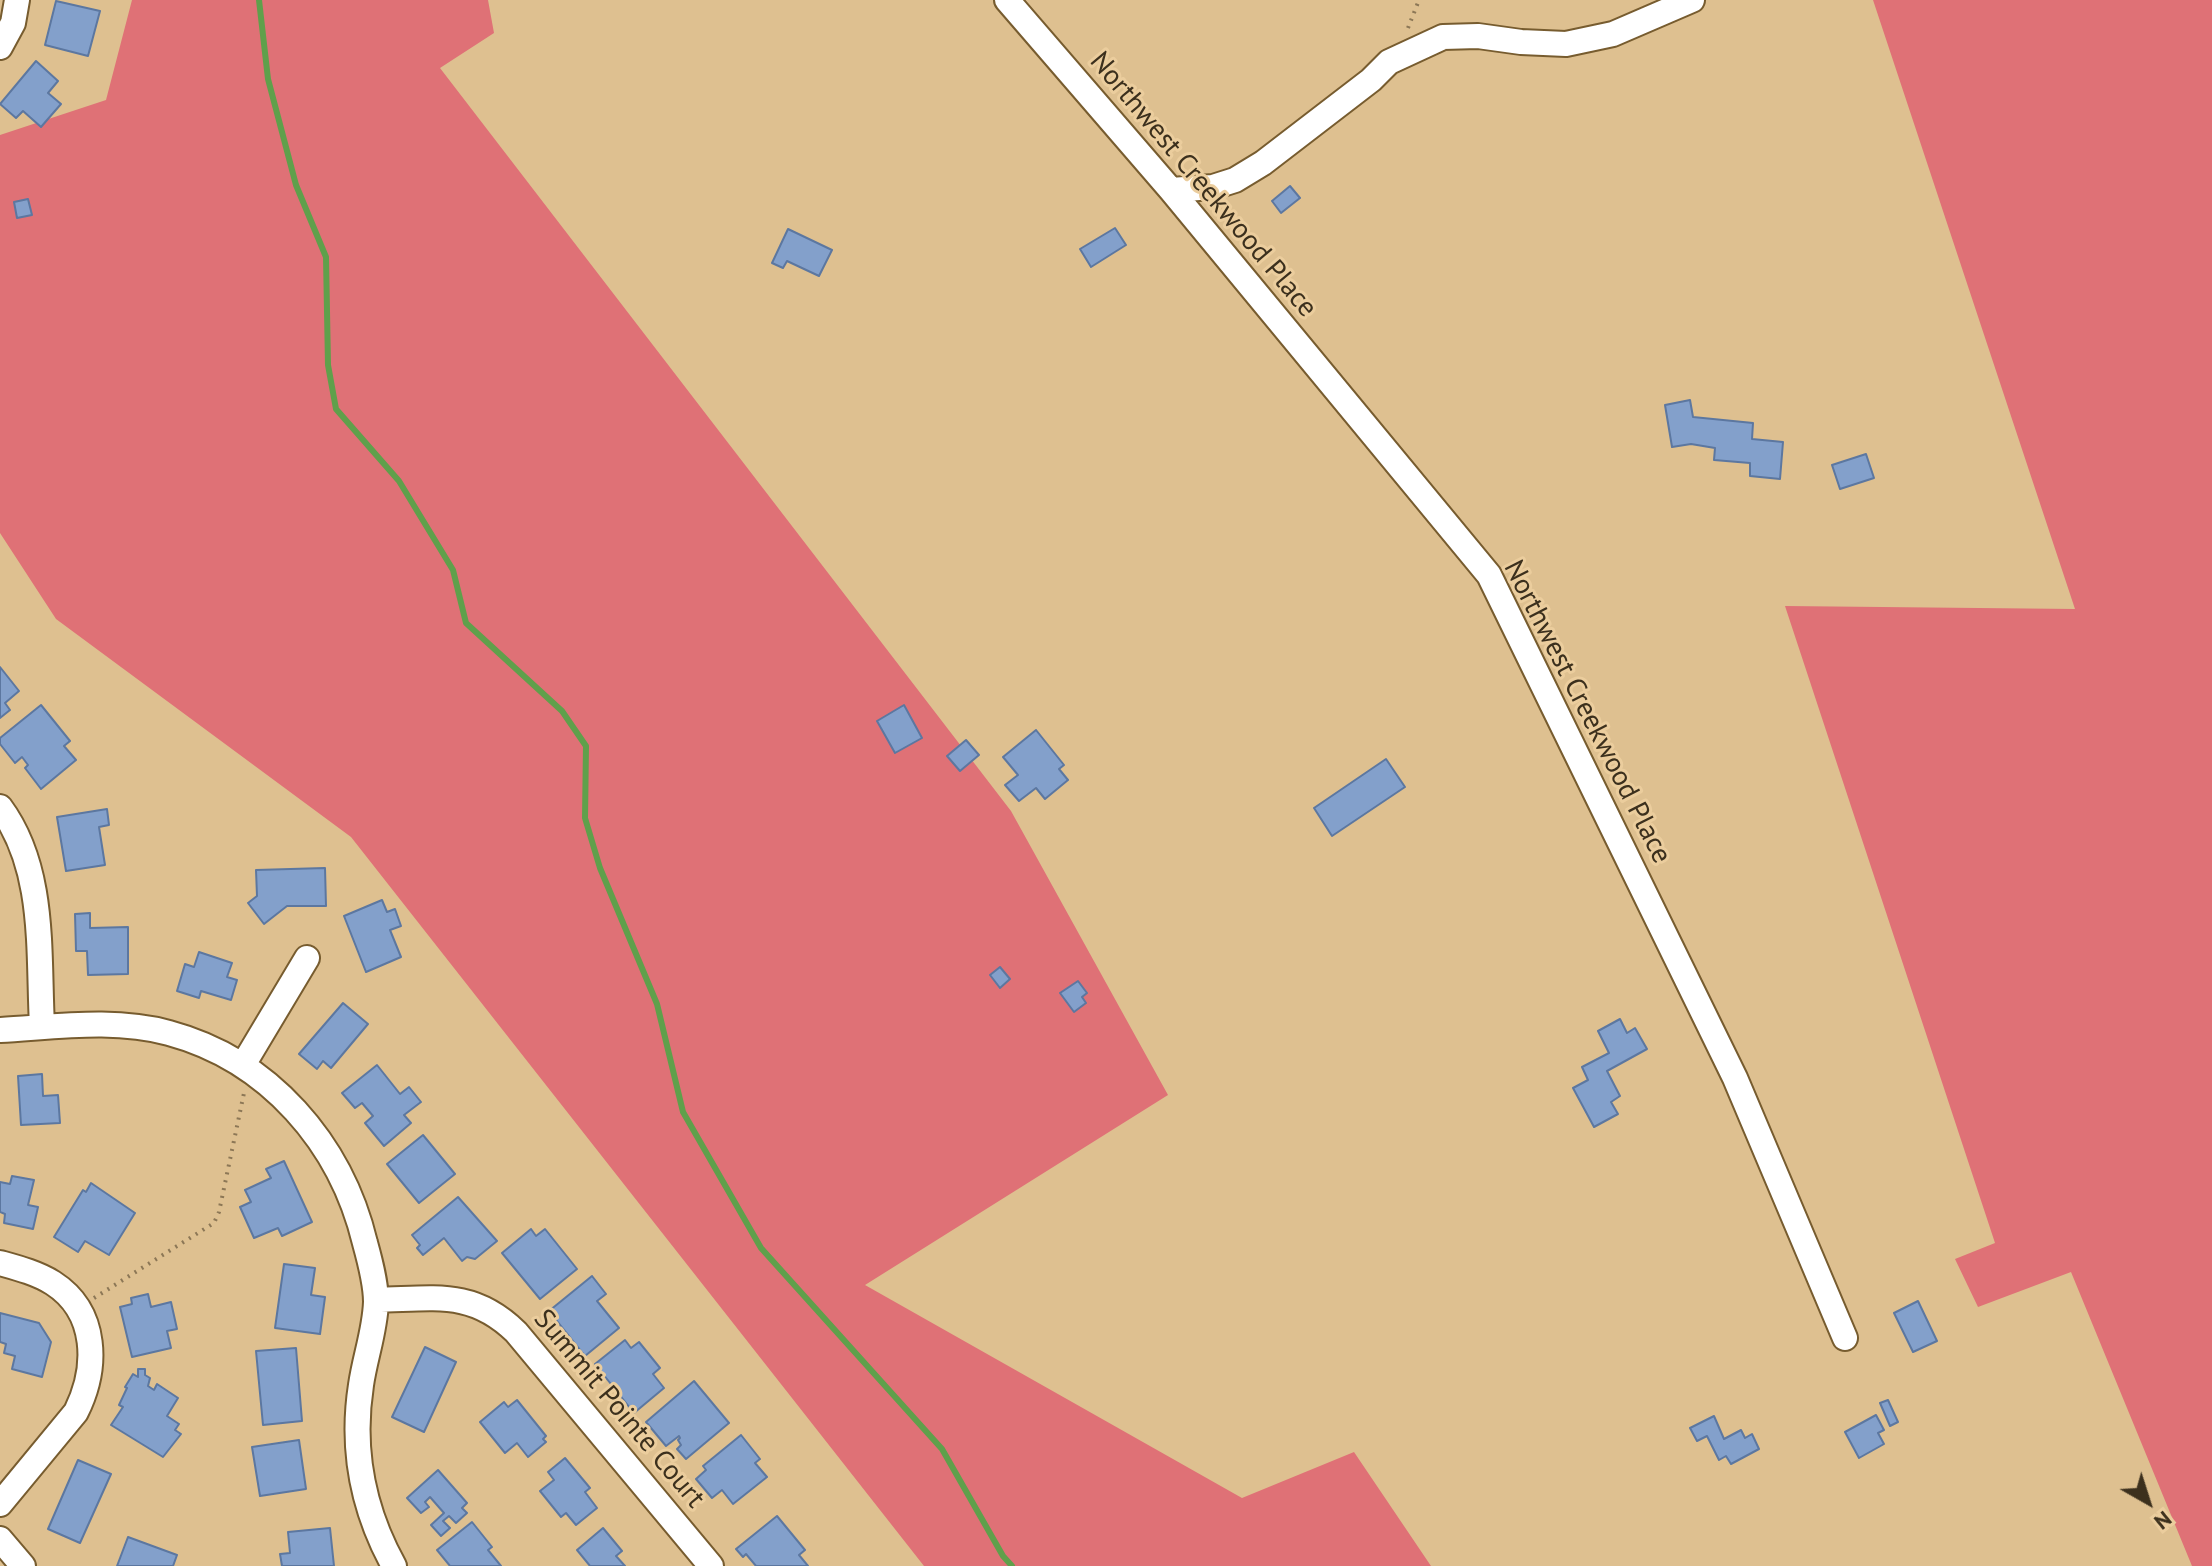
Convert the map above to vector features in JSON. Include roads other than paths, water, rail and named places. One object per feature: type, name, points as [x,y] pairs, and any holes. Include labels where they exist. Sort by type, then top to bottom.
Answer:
[{"type":"street","points":[[0,47],[13,23],[17,0]]},
{"type":"street","name":"Northwest Creekwood Place","points":[[1007,0],[1171,190],[1489,575],[1735,1078],[1845,1338]]},
{"type":"street","points":[[1171,190],[1213,187],[1235,180],[1275,154],[1371,80],[1389,62],[1443,37],[1478,36],[1566,44],[1613,34],[1692,0]]},
{"type":"street","points":[[0,807],[9,819],[32,875],[37,912],[42,1026]]},
{"type":"street","points":[[248,1069],[307,958]]},
{"type":"street","points":[[0,1030],[100,1025],[168,1033],[223,1054],[248,1069],[310,1125],[342,1176],[362,1229],[376,1300],[358,1407],[357,1446],[369,1510],[394,1566]]},
{"type":"street","points":[[0,1263],[40,1276],[68,1296],[87,1325],[92,1361],[84,1396],[76,1412],[0,1504]]},
{"type":"street","name":"Summit Pointe Court","points":[[376,1300],[463,1300],[484,1306],[501,1317],[711,1566]]},
{"type":"street","points":[[0,1539],[23,1566]]},
{"type":"waterway","points":[[259,0],[268,79],[296,185],[326,257],[328,365],[336,409],[399,481],[453,570],[466,623],[562,711],[586,746],[585,818],[600,868],[657,1004],[683,1112],[761,1248],[942,1449],[1003,1556],[1012,1566]]}]
